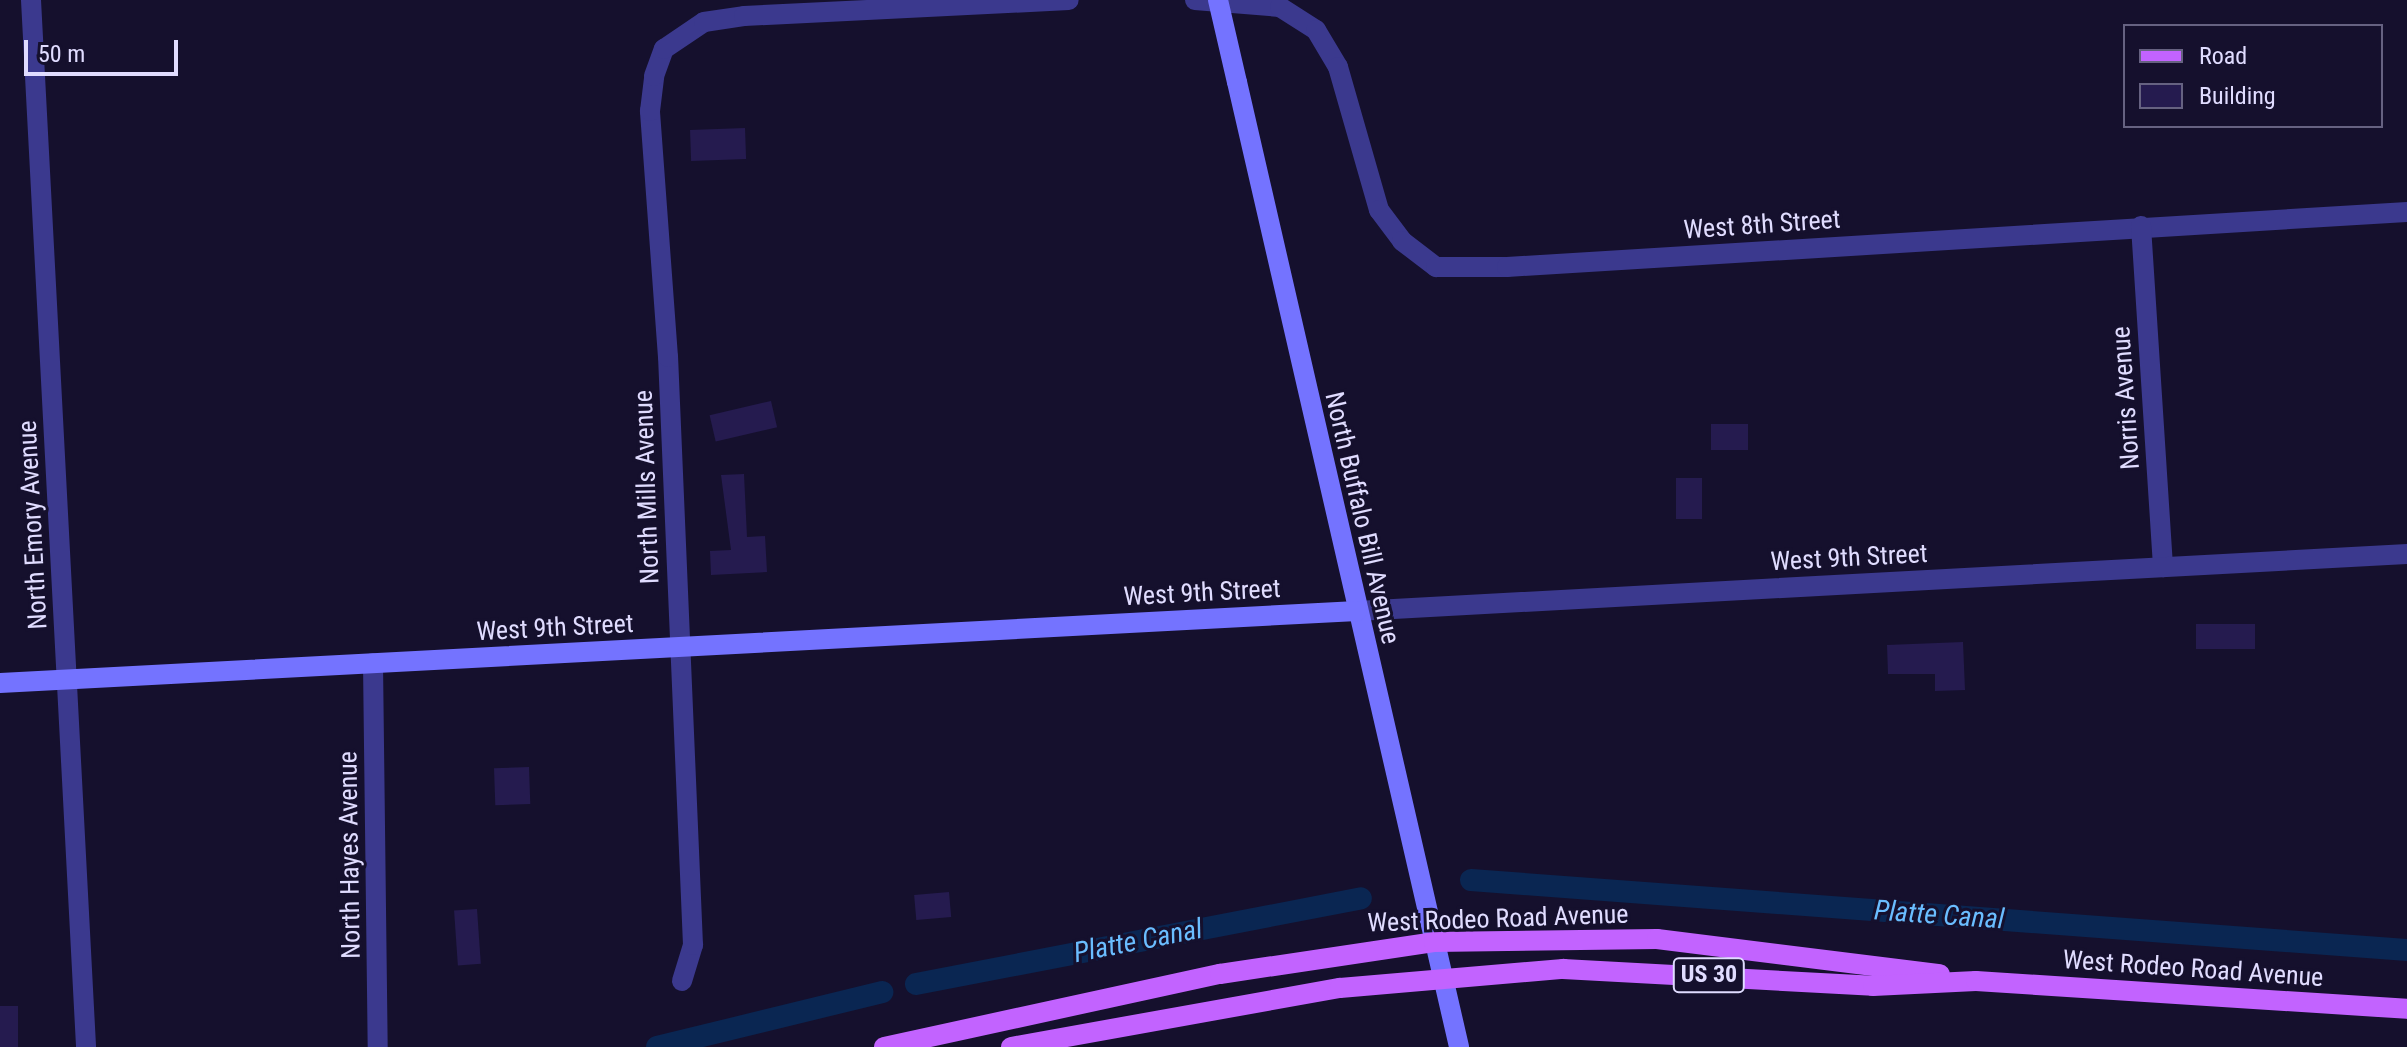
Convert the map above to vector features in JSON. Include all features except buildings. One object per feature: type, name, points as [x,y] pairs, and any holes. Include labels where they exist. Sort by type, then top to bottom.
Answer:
[{"type":"main road","name":"West Rodeo Road Avenue","points":[[884,1047],[1220,974],[1434,942],[1657,939],[1874,963],[1976,981],[2407,1009]]},
{"type":"main road","name":"West Rodeo Road Avenue","points":[[1011,1047],[1220,1006],[1563,969],[1873,986],[1976,981]]},
{"type":"street","name":"North Emory Avenue","points":[[31,0],[86,1047]]},
{"type":"street","name":"North Mills Avenue","points":[[682,981],[693,945],[668,357],[650,111],[654,76],[671,43],[704,22],[744,16],[1069,0]]},
{"type":"street","name":"West 8th Street","points":[[1195,0],[1280,7],[1316,30],[1338,67],[1379,210],[1402,241],[1436,267],[1507,267],[2407,212]]},
{"type":"street","name":"North Buffalo Bill Avenue","points":[[1218,0],[1459,1047]]},
{"type":"street","name":"Norris Avenue","points":[[2141,226],[2163,567]]},
{"type":"street","name":"West 9th Street","points":[[0,683],[2407,554]]},
{"type":"street","name":"North Hayes Avenue","points":[[373,663],[378,1047]]},
{"type":"waterway","name":"Platte Canal","points":[[1471,880],[2407,950]]},
{"type":"waterway","name":"Platte Canal","points":[[916,984],[1361,898]]},
{"type":"waterway","name":"Platte Canal","points":[[657,1047],[882,992]]}]
